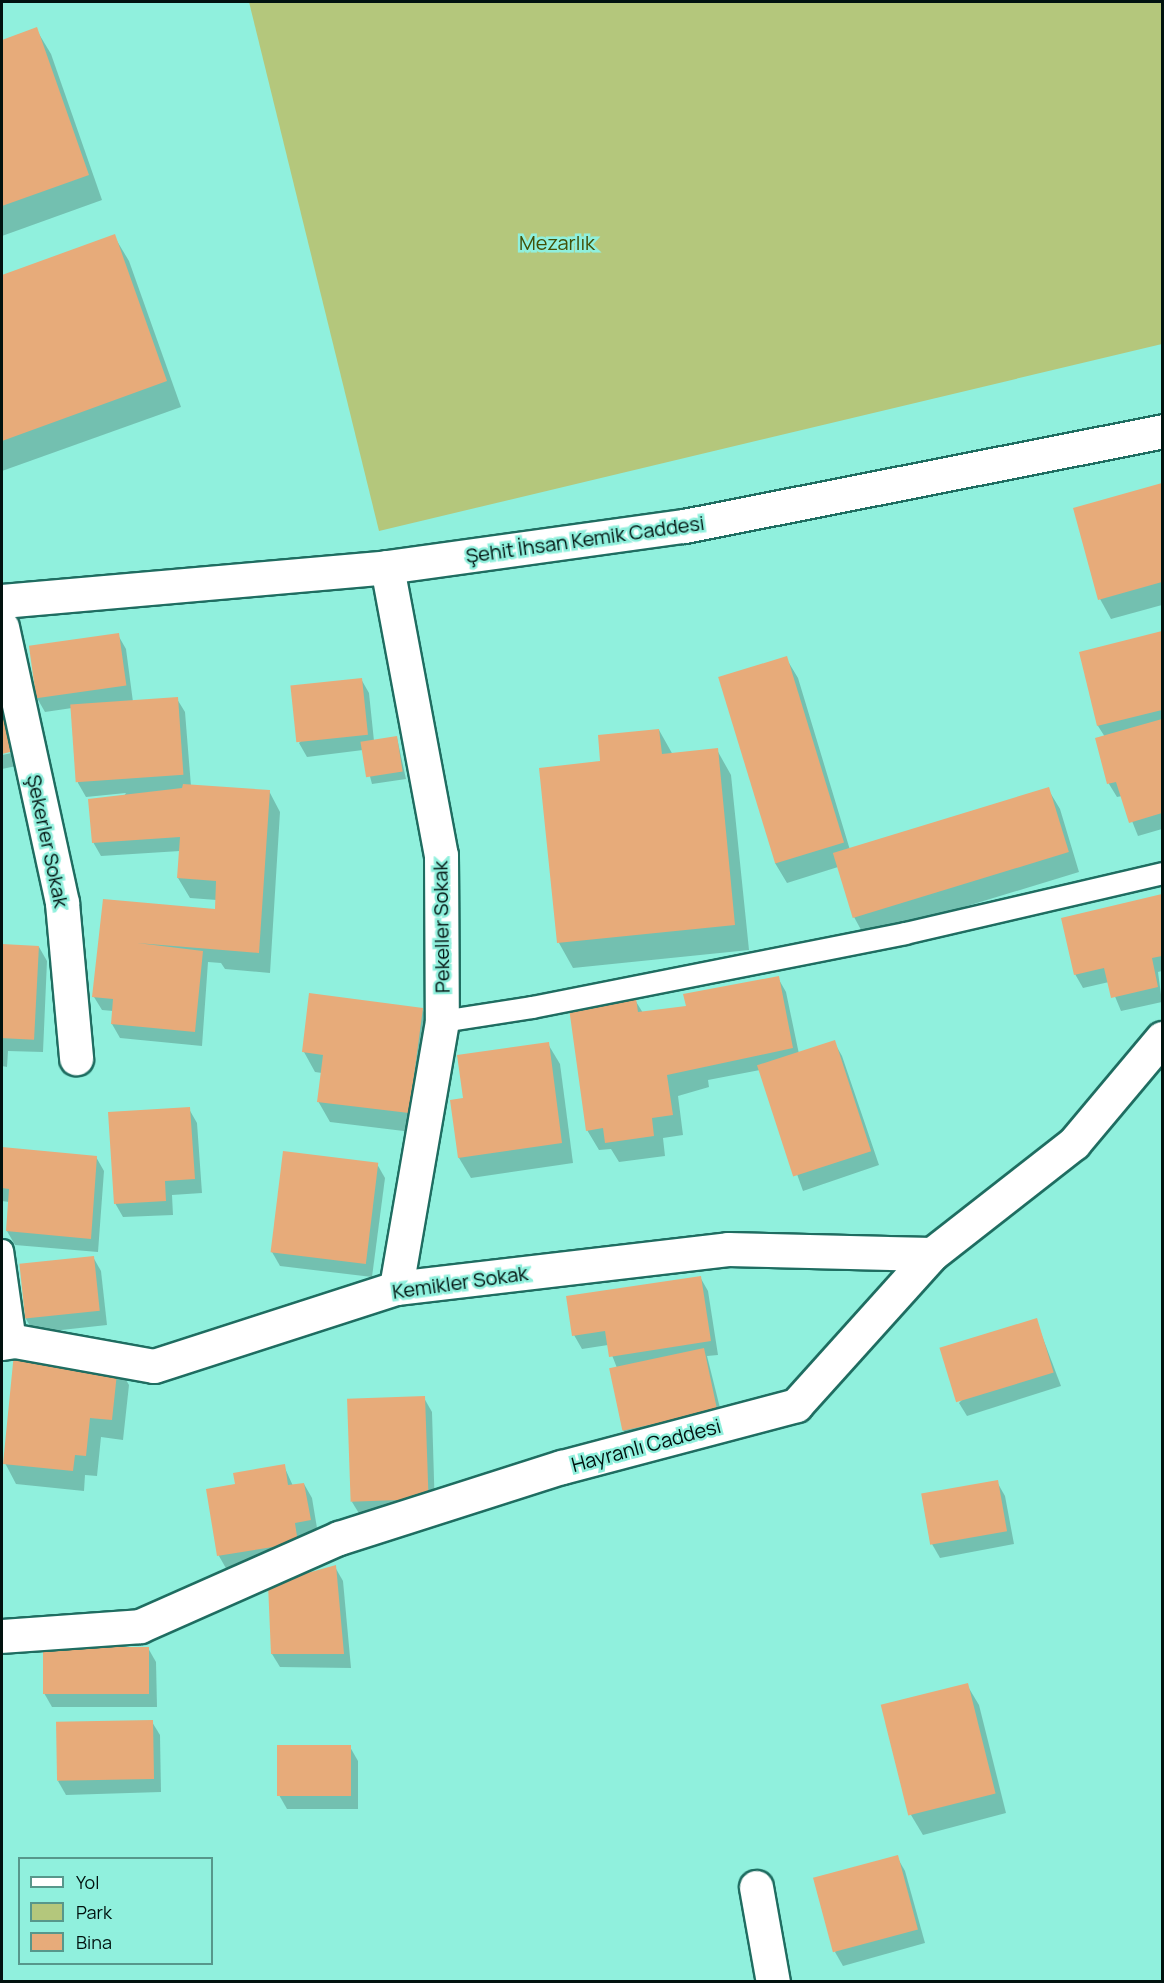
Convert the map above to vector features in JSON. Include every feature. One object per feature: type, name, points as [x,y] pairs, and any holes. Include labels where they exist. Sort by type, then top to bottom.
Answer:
[{"type":"street","name":"Şehit İhsan Kemik Caddesi","points":[[2,601],[387,567],[684,526],[1162,431]]},
{"type":"street","name":"Pekeller Sokak","points":[[387,567],[441,855],[442,1021],[396,1288]]},
{"type":"street","name":"Şekerler Sokak","points":[[2,627],[62,903],[76,1058]]},
{"type":"street","name":"Hayranlı Caddesi","points":[[2,1636],[140,1626],[339,1538],[562,1467],[796,1406],[932,1254],[1074,1143],[1162,1038]]},
{"type":"street","name":"Kemikler Sokak","points":[[8,1342],[154,1366],[396,1288],[728,1249],[932,1254]]},
{"type":"street","points":[[756,1887],[773,1982]]},
{"type":"lane","points":[[442,1021],[532,1007],[905,933],[1162,873]]},
{"type":"lane","points":[[2,1250],[8,1342]]},
{"type":"green space","name":"Mezarlık","points":[[249,2],[1162,2],[1162,344],[379,531]]},
{"type":"building","points":[[37,27],[89,175],[2,206],[2,40]]},
{"type":"building","points":[[115,234],[167,381],[2,441],[2,275]]},
{"type":"building","points":[[1162,483],[1162,582],[1098,600],[1073,508]]},
{"type":"building","points":[[1162,631],[1162,710],[1097,726],[1079,652]]},
{"type":"building","points":[[119,633],[126,685],[36,698],[29,646]]},
{"type":"building","points":[[787,656],[844,842],[775,864],[718,677]]},
{"type":"building","points":[[362,678],[368,735],[296,742],[290,686]]},
{"type":"building","points":[[178,697],[183,775],[76,782],[70,705]]},
{"type":"building","points":[[2,703],[14,751],[2,754]]},
{"type":"building","points":[[1162,719],[1162,813],[1129,823],[1116,782],[1107,784],[1095,738]]},
{"type":"building","points":[[659,729],[662,754],[718,748],[735,925],[557,943],[539,768],[600,761],[598,735]]},
{"type":"building","points":[[397,736],[403,772],[366,777],[360,742]]},
{"type":"building","points":[[183,784],[270,790],[259,953],[137,943],[203,951],[195,1032],[111,1024],[113,999],[92,997],[103,899],[215,909],[216,881],[177,878],[180,837],[92,843],[88,799],[182,788]]},
{"type":"building","points":[[1049,787],[1069,852],[853,918],[833,853]]},
{"type":"building","points":[[1162,894],[1162,956],[1152,958],[1158,987],[1111,998],[1104,968],[1074,975],[1061,918]]},
{"type":"building","points":[[2,944],[39,946],[34,1040],[2,1038]]},
{"type":"building","points":[[779,976],[793,1048],[667,1075],[673,1115],[652,1118],[654,1136],[605,1143],[603,1128],[586,1131],[569,1008],[636,998],[638,1012],[686,1006],[683,994]]},
{"type":"building","points":[[309,993],[423,1008],[409,1113],[317,1102],[323,1055],[302,1052]]},
{"type":"building","points":[[835,1040],[871,1151],[793,1177],[757,1065]]},
{"type":"building","points":[[549,1042],[562,1143],[458,1158],[450,1100],[463,1098],[457,1055]]},
{"type":"building","points":[[190,1107],[195,1179],[165,1181],[166,1201],[114,1204],[108,1112]]},
{"type":"building","points":[[2,1147],[97,1156],[91,1239],[6,1231],[9,1189],[2,1188]]},
{"type":"building","points":[[283,1151],[378,1163],[366,1264],[271,1252]]},
{"type":"building","points":[[94,1256],[100,1311],[25,1319],[19,1264]]},
{"type":"building","points":[[701,1276],[711,1341],[609,1357],[605,1331],[572,1336],[566,1296]]},
{"type":"building","points":[[1037,1318],[1054,1373],[956,1402],[939,1348]]},
{"type":"building","points":[[704,1348],[717,1411],[622,1431],[609,1368]]},
{"type":"building","points":[[14,1353],[118,1364],[112,1420],[90,1418],[86,1456],[75,1455],[73,1471],[3,1464]]},
{"type":"building","points":[[425,1396],[429,1499],[351,1502],[347,1399]]},
{"type":"building","points":[[285,1464],[288,1485],[304,1483],[311,1520],[295,1523],[298,1543],[217,1556],[206,1489],[235,1484],[233,1473]]},
{"type":"building","points":[[998,1480],[1007,1531],[930,1545],[921,1494]]},
{"type":"building","points":[[336,1565],[344,1654],[271,1654],[268,1584]]},
{"type":"building","points":[[43,1647],[149,1647],[149,1694],[43,1694]]},
{"type":"building","points":[[968,1683],[996,1794],[908,1815],[881,1705]]},
{"type":"building","points":[[153,1720],[154,1779],[57,1781],[56,1722]]},
{"type":"building","points":[[277,1745],[351,1745],[351,1796],[277,1796]]},
{"type":"building","points":[[898,1855],[918,1929],[833,1952],[813,1878]]}]
